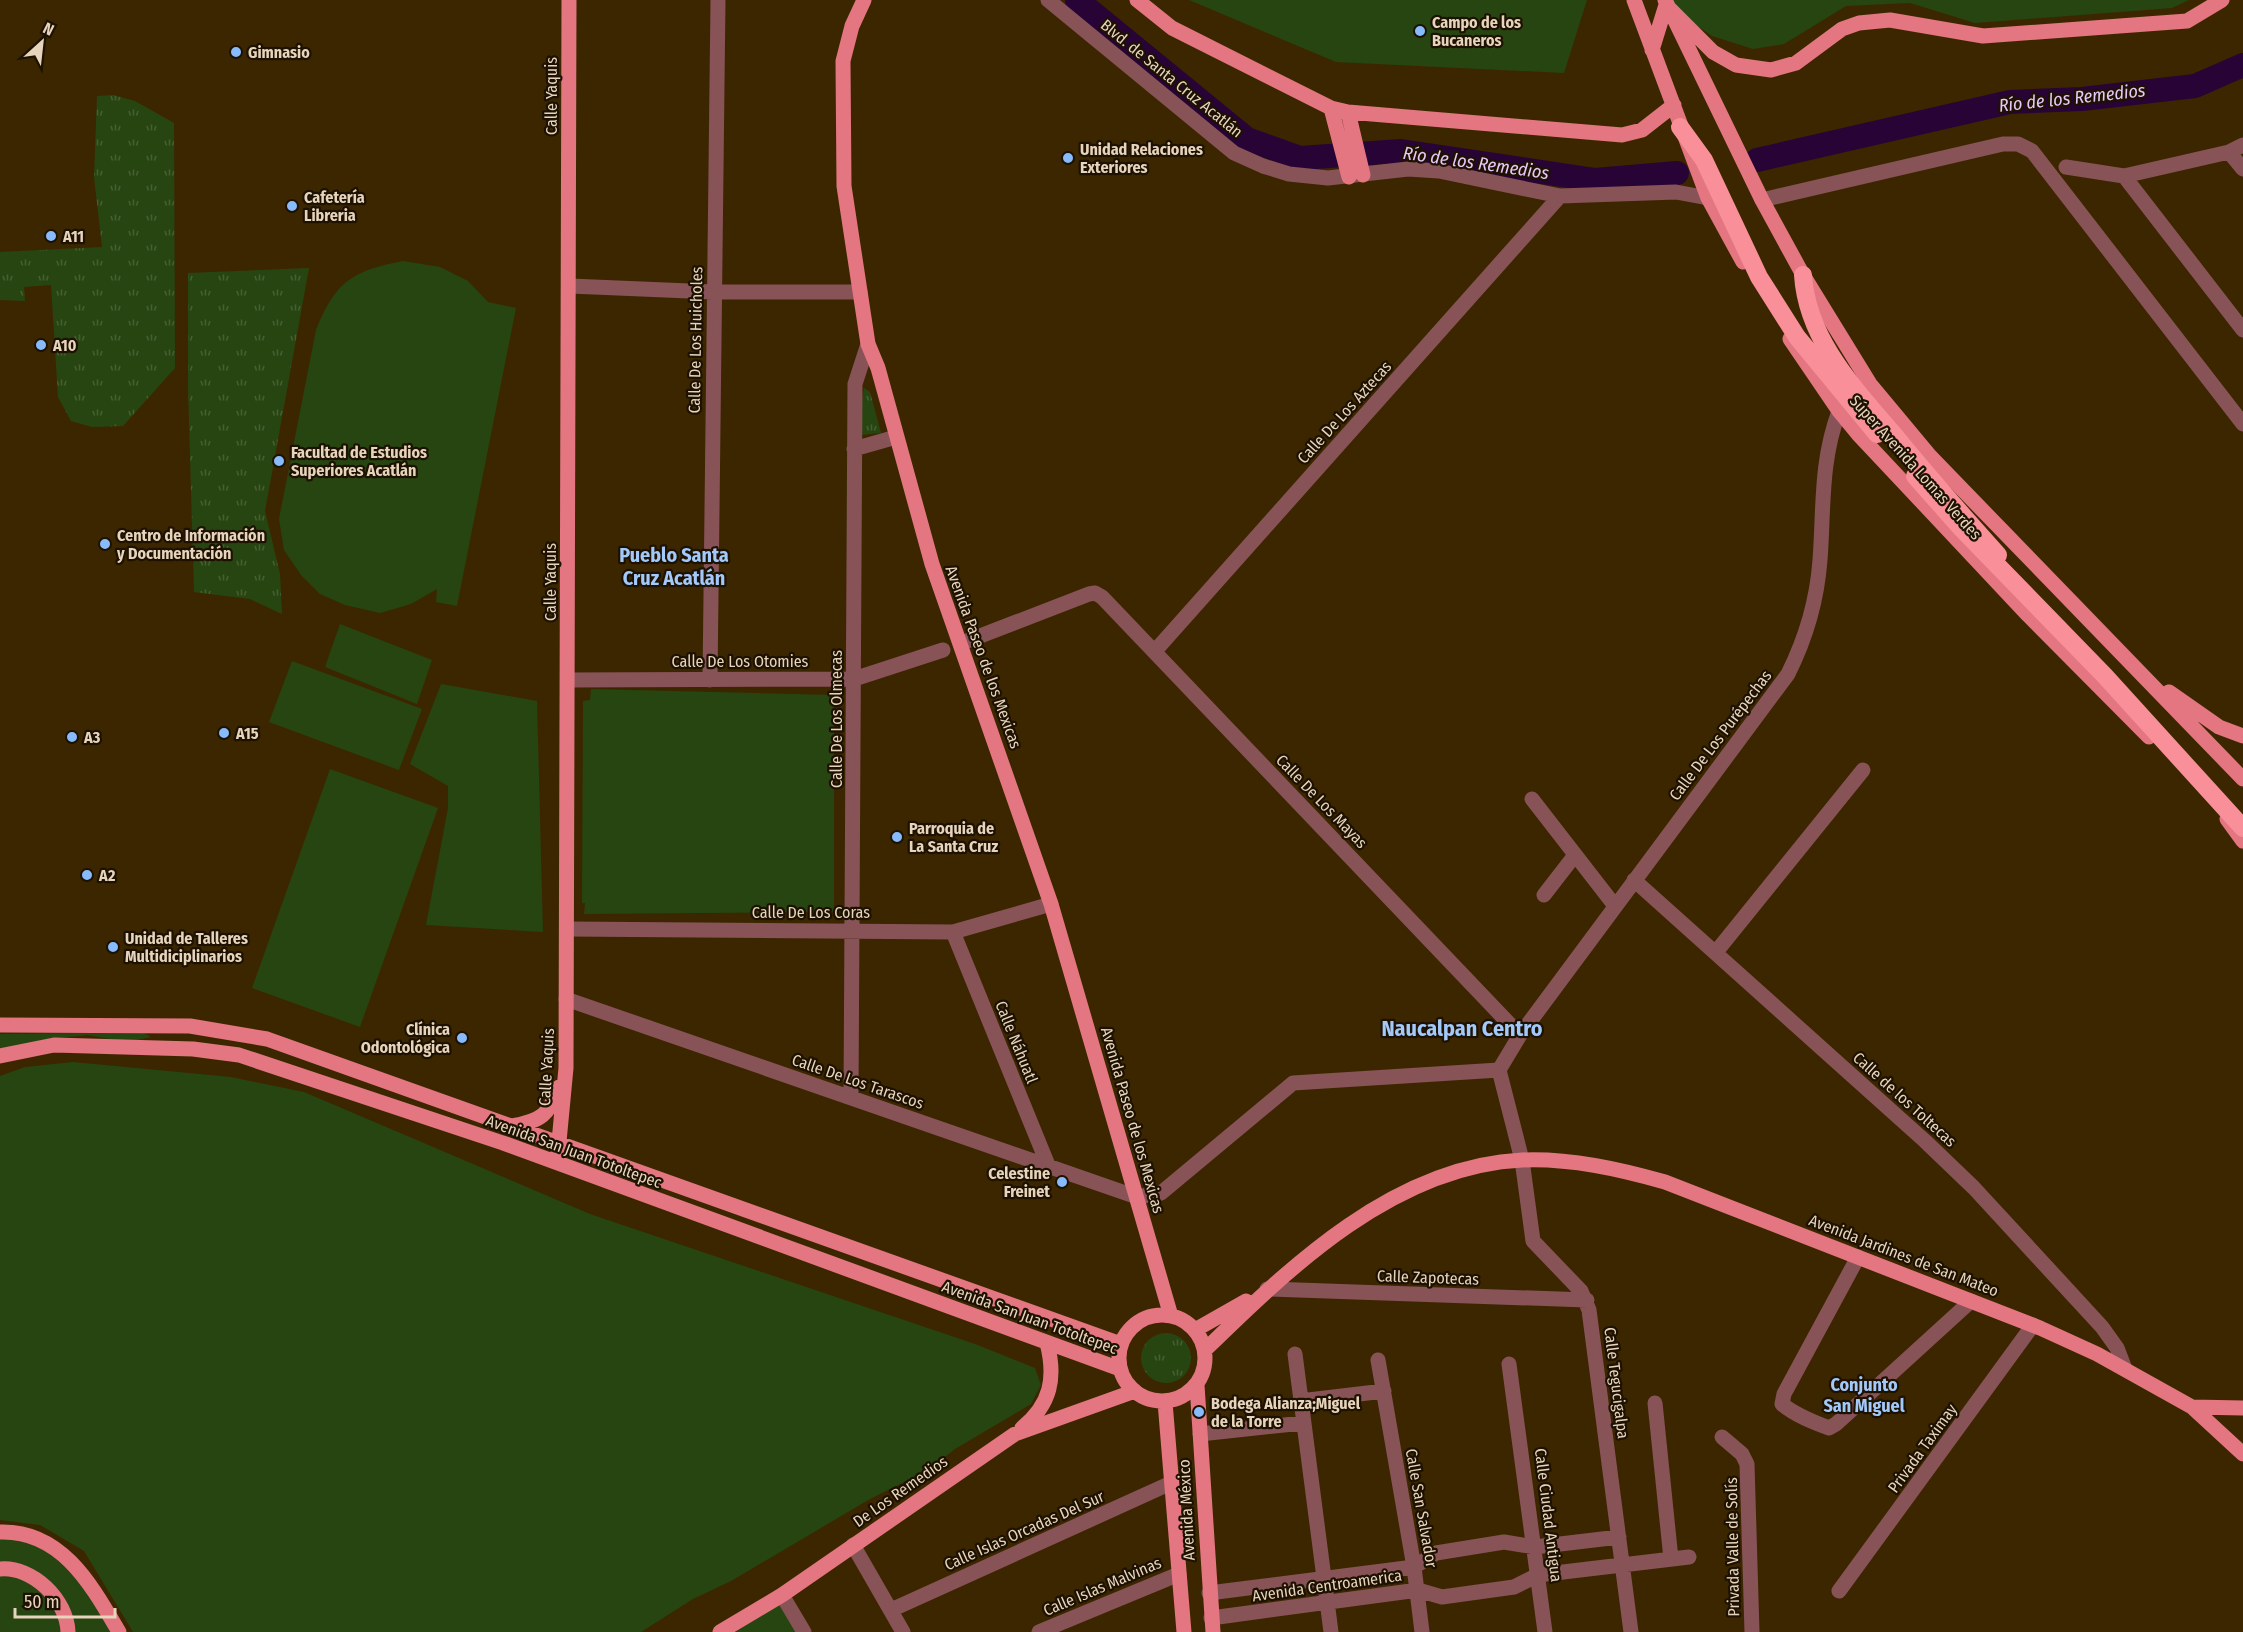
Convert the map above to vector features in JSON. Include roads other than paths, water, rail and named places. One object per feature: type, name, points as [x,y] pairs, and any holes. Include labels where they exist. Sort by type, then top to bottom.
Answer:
[{"type":"highway","points":[[1680,127],[1704,160],[1759,277],[1797,337],[1846,398],[2187,752],[2243,820]]},
{"type":"highway","points":[[1803,275],[1804,298],[1821,339],[1961,528],[2105,676],[2243,828]]},
{"type":"main road","name":"Calle Yaquis","points":[[558,1164],[566,1068],[567,999],[569,0]]},
{"type":"main road","name":"Avenida Paseo de los Mexicas","points":[[864,0],[852,26],[843,61],[844,195],[868,344],[879,368],[932,564],[962,643],[1051,904],[1171,1316]]},
{"type":"main road","points":[[1137,0],[1172,28],[1332,108],[1348,112],[1622,135],[1642,130],[1674,105]]},
{"type":"main road","name":"Súper Avenida Lomas Verdes","points":[[1634,0],[1708,198],[1765,302],[1839,411],[2020,607],[2168,756],[2243,820]]},
{"type":"main road","points":[[1665,2],[1713,52],[1736,65],[1771,70],[1796,63],[1842,30],[1859,23],[1890,20],[1983,36],[2187,21],[2222,0]]},
{"type":"main road","points":[[1652,50],[1665,2]]},
{"type":"main road","name":"Súper Avenida Lomas Verdes","points":[[1665,2],[1762,200],[1803,275],[1870,384],[1930,456],[2243,779]]},
{"type":"main road","points":[[1332,108],[1336,129],[1355,172]]},
{"type":"main road","points":[[1348,112],[1353,131],[1355,172]]},
{"type":"main road","points":[[2142,674],[2219,727],[2243,736]]},
{"type":"main road","points":[[2168,756],[2226,818],[2243,841]]},
{"type":"main road","name":"Avenida San Juan Totoltepec","points":[[0,1025],[190,1026],[228,1030],[267,1040],[1121,1344]]},
{"type":"main road","name":"Avenida San Juan Totoltepec","points":[[0,1056],[54,1046],[193,1048],[239,1055],[558,1164],[1047,1343],[1128,1381]]},
{"type":"main road","points":[[509,1126],[533,1122],[547,1113],[566,1068]]},
{"type":"main road","name":"Avenida Jardines de San Mateo","points":[[1267,1289],[1347,1225],[1388,1200],[1436,1179],[1480,1166],[1522,1160],[1617,1168],[1665,1182],[2032,1325],[2125,1368],[2192,1407],[2243,1454]]},
{"type":"main road","points":[[1195,1330],[1267,1289]]},
{"type":"main road","points":[[1206,1349],[1267,1289]]},
{"type":"main road","points":[[1155,1316],[1171,1316],[1195,1330],[1206,1349],[1206,1364],[1197,1385],[1183,1397],[1165,1402],[1146,1399],[1128,1381],[1121,1344],[1129,1330],[1141,1320],[1155,1316]]},
{"type":"main road","points":[[1015,1434],[1044,1406],[1050,1390],[1052,1376],[1047,1343]]},
{"type":"main road","name":"De Los Remedios","points":[[726,1631],[1015,1434],[1110,1398],[1128,1381]]},
{"type":"main road","name":"Avenida México","points":[[1197,1385],[1212,1625]]},
{"type":"main road","name":"Avenida México","points":[[1165,1402],[1184,1632]]},
{"type":"main road","points":[[2192,1407],[2243,1408]]},
{"type":"main road","points":[[0,1532],[29,1536],[52,1546],[74,1563],[90,1583],[119,1632]]},
{"type":"main road","points":[[0,1569],[27,1574],[47,1587],[61,1606],[68,1632]]},
{"type":"street","name":"Calle De Los Huicholes","points":[[710,680],[718,0]]},
{"type":"street","name":"Blvd. de Santa Cruz Acatlán","points":[[1048,0],[1234,153],[1263,166],[1289,174],[1408,169],[1438,171],[1560,196],[1676,192],[1708,198]]},
{"type":"street","points":[[1762,200],[2003,144],[2018,144],[2031,152],[2243,424]]},
{"type":"street","points":[[2066,167],[2124,176],[2229,152],[2243,145]]},
{"type":"street","points":[[2229,152],[2243,169]]},
{"type":"street","points":[[2124,176],[2243,330]]},
{"type":"street","name":"Calle De Los Aztecas","points":[[1155,651],[1560,196]]},
{"type":"street","points":[[570,286],[713,292],[860,292]]},
{"type":"street","name":"Calle De Los Olmecas","points":[[851,1097],[855,384],[868,344]]},
{"type":"street","name":"Calle De Los Purépechas","points":[[1499,1070],[1520,1035],[1788,674],[1802,646],[1814,605],[1820,562],[1825,457],[1839,411]]},
{"type":"street","points":[[854,449],[896,437]]},
{"type":"street","name":"Calle De Los Mayas","points":[[962,643],[1095,594],[1155,651],[1520,1035]]},
{"type":"street","name":"Calle De Los Otomies","points":[[568,680],[854,679],[943,650]]},
{"type":"street","points":[[1716,952],[1863,770]]},
{"type":"street","points":[[1532,799],[1615,906]]},
{"type":"street","points":[[1544,895],[1575,855]]},
{"type":"street","name":"Calle de los Toltecas","points":[[1634,880],[1974,1188],[2102,1327],[2117,1348],[2125,1368]]},
{"type":"street","name":"Calle De Los Coras","points":[[567,928],[953,932],[1051,904]]},
{"type":"street","name":"Calle Náhuatl","points":[[953,932],[1048,1165]]},
{"type":"street","name":"Calle De Los Tarascos","points":[[567,999],[1137,1197]]},
{"type":"street","points":[[1137,1197],[1161,1194],[1293,1083],[1499,1070],[1522,1160],[1533,1241],[1587,1300]]},
{"type":"street","points":[[1858,1257],[1784,1394],[1782,1404],[1789,1410],[1829,1428],[1971,1300]]},
{"type":"street","name":"Calle Zapotecas","points":[[1267,1289],[1587,1300]]},
{"type":"street","name":"Calle Tegucigalpa","points":[[1587,1300],[1630,1632]]},
{"type":"street","name":"Privada Taximay","points":[[1839,1591],[2032,1325]]},
{"type":"street","points":[[1295,1354],[1331,1632]]},
{"type":"street","name":"Calle San Salvador","points":[[1378,1360],[1418,1590],[1422,1632]]},
{"type":"street","name":"Calle Ciudad Antigua","points":[[1509,1364],[1545,1632]]},
{"type":"street","points":[[1300,1401],[1384,1391]]},
{"type":"street","points":[[1655,1402],[1671,1559]]},
{"type":"street","points":[[1200,1434],[1303,1423]]},
{"type":"street","name":"Privada Valle de Solís","points":[[1722,1437],[1742,1454],[1747,1464],[1752,1632]]},
{"type":"street","name":"Calle Islas Orcadas Del Sur","points":[[891,1610],[1171,1484]]},
{"type":"street","name":"Avenida Centroamerica","points":[[1209,1593],[1414,1567],[1427,1557],[1448,1551],[1504,1542],[1535,1547],[1619,1538]]},
{"type":"street","points":[[853,1545],[903,1632]]},
{"type":"street","name":"Avenida Centroamerica","points":[[1212,1625],[1328,1603],[1418,1590],[1442,1597],[1514,1587],[1538,1575],[1689,1557]]},
{"type":"street","name":"Calle Islas Malvinas","points":[[1039,1632],[1179,1574]]},
{"type":"street","points":[[782,1595],[804,1632]]},
{"type":"waterway","name":"Río de los Remedios","points":[[1077,0],[1247,139],[1300,158],[1401,151],[1595,180],[1677,173]]},
{"type":"waterway","name":"Río de los Remedios","points":[[1757,160],[2010,102],[2082,99],[2195,86],[2243,65]]},
{"type":"place","name":"Campo de los Bucaneros","points":[[1420,31]]},
{"type":"place","name":"Gimnasio","points":[[236,52]]},
{"type":"place","name":"Unidad Relaciones Exteriores","points":[[1068,158]]},
{"type":"place","name":"Cafetería Libreria","points":[[292,206]]},
{"type":"place","name":"A11","points":[[51,236]]},
{"type":"place","name":"A10","points":[[41,345]]},
{"type":"place","name":"Facultad de Estudios Superiores Acatlán","points":[[279,461]]},
{"type":"place","name":"Centro de Información y Documentación","points":[[105,544]]},
{"type":"place","name":"A15","points":[[224,733]]},
{"type":"place","name":"A3","points":[[72,737]]},
{"type":"place","name":"Parroquia de La Santa Cruz","points":[[897,837]]},
{"type":"place","name":"A2","points":[[87,875]]},
{"type":"place","name":"Unidad de Talleres Multidiciplinarios","points":[[113,947]]},
{"type":"place","name":"Clínica Odontológica","points":[[462,1038]]},
{"type":"place","name":"Celestine Freinet","points":[[1062,1182]]},
{"type":"place","name":"Bodega Alianza;Miguel de la Torre","points":[[1199,1412]]},
{"type":"district","name":"Pueblo Santa Cruz Acatlán","points":[[674,566]]},
{"type":"district","name":"Naucalpan Centro","points":[[1462,1028]]},
{"type":"district","name":"Conjunto San Miguel","points":[[1864,1395]]}]
